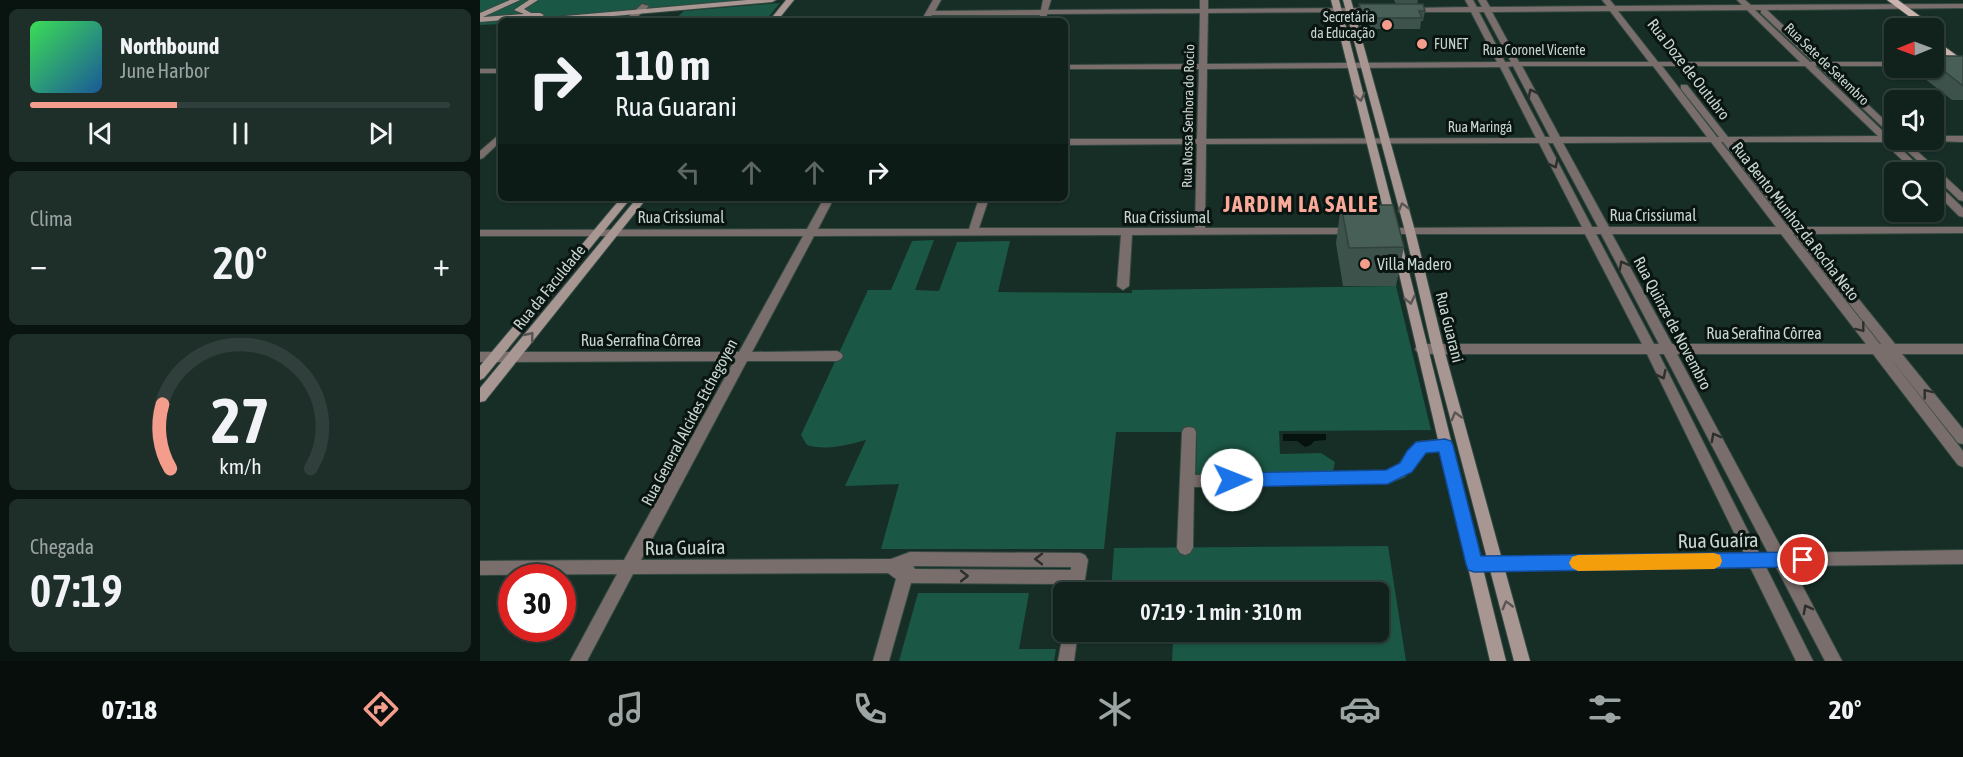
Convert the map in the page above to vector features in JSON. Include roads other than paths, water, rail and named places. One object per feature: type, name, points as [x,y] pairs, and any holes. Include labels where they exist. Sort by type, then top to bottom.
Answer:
[{"type":"main road","points":[[1879,0],[1902,7],[1917,18]]},
{"type":"main road","points":[[1890,3],[1906,18]]},
{"type":"main road","points":[[1944,42],[1962,61]]},
{"type":"main road","points":[[1944,49],[1962,61]]},
{"type":"street","points":[[481,21],[516,0]]},
{"type":"street","points":[[481,21],[531,0]]},
{"type":"street","points":[[531,0],[519,9],[519,12],[562,13]]},
{"type":"street","points":[[511,18],[711,0]]},
{"type":"street","points":[[567,18],[772,0]]},
{"type":"street","points":[[775,18],[790,0]]},
{"type":"street","points":[[786,18],[800,0]]},
{"type":"street","points":[[927,18],[937,0]]},
{"type":"street","points":[[1043,18],[1047,0]]},
{"type":"street","name":"Rua Nossa Senhora do Rocio","points":[[1200,231],[1204,0]]},
{"type":"street","name":"Rua Guarani","points":[[1335,0],[1353,66],[1410,231],[1438,349],[1522,661]]},
{"type":"street","name":"Rua Guarani","points":[[1347,0],[1366,65],[1394,231],[1421,350],[1498,661]]},
{"type":"street","name":"Rua Sete de Setembro","points":[[1741,0],[1761,8],[1884,125]]},
{"type":"street","points":[[1761,8],[1890,3]]},
{"type":"street","points":[[1406,10],[1478,5],[1751,4]]},
{"type":"street","name":"Rua Sete de Setembro","points":[[1751,4],[1807,64],[1884,134]]},
{"type":"street","name":"Rua Quinze de Novembro","points":[[1478,5],[1517,63],[1604,231],[1834,661]]},
{"type":"street","name":"Rua Quinze de Novembro","points":[[1478,5],[1502,64],[1650,348],[1805,661]]},
{"type":"street","name":"Rua Bento Munhoz da Rocha Neto","points":[[1614,5],[1720,140],[1785,230],[1963,460]]},
{"type":"street","points":[[631,18],[645,6]]},
{"type":"street","points":[[1902,7],[1963,6]]},
{"type":"street","points":[[930,13],[1383,10]]},
{"type":"street","points":[[481,21],[498,19]]},
{"type":"street","points":[[481,21],[498,24]]},
{"type":"street","points":[[1944,65],[1962,61]]},
{"type":"street","name":"Rua Coronel Vicente","points":[[1068,67],[1517,63],[1884,64]]},
{"type":"street","points":[[480,70],[498,70]]},
{"type":"street","name":"Rua Maringá","points":[[1068,142],[1884,139]]},
{"type":"street","points":[[1944,139],[1963,139]]},
{"type":"street","name":"Rua Doze de Outubro","points":[[1720,140],[1798,230],[1963,439]]},
{"type":"street","points":[[480,143],[498,141]]},
{"type":"street","points":[[480,156],[498,142]]},
{"type":"street","name":"Rua Sete de Setembro","points":[[1900,150],[1911,162]]},
{"type":"street","points":[[1911,150],[1963,198]]},
{"type":"street","points":[[1944,196],[1963,214]]},
{"type":"street","name":"Rua da Faculdade","points":[[480,375],[624,201]]},
{"type":"street","name":"Rua da Faculdade","points":[[480,398],[640,201]]},
{"type":"street","name":"Rua General Alcides Etchegoyen","points":[[578,661],[827,201]]},
{"type":"street","points":[[973,232],[983,201]]},
{"type":"street","name":"Rua Crissiumal","points":[[480,233],[1963,230]]},
{"type":"street","points":[[1123,286],[1127,232]]},
{"type":"street","name":"Rua Serafina Côrrea","points":[[1421,350],[1963,349]]},
{"type":"street","name":"Rua Serrafina Côrrea","points":[[480,357],[837,356]]},
{"type":"street","points":[[1185,548],[1189,432]]},
{"type":"street","points":[[1188,481],[1388,477],[1406,467],[1422,446],[1445,445]]},
{"type":"street","name":"Rua Guaíra","points":[[1474,564],[1963,557]]},
{"type":"street","points":[[881,661],[910,559],[1080,560],[1076,582]]},
{"type":"street","name":"Rua Guaíra","points":[[480,568],[891,566],[910,559]]},
{"type":"street","points":[[891,566],[905,576],[1053,584]]},
{"type":"street","points":[[1066,661],[1069,642]]},
{"type":"place","name":"Secretária da Educação","points":[[1387,25]]},
{"type":"place","name":"FUNET","points":[[1422,44]]},
{"type":"place","name":"Villa Madero","points":[[1365,264]]},
{"type":"district","name":"JARDIM LA SALLE","points":[[1301,204]]}]
